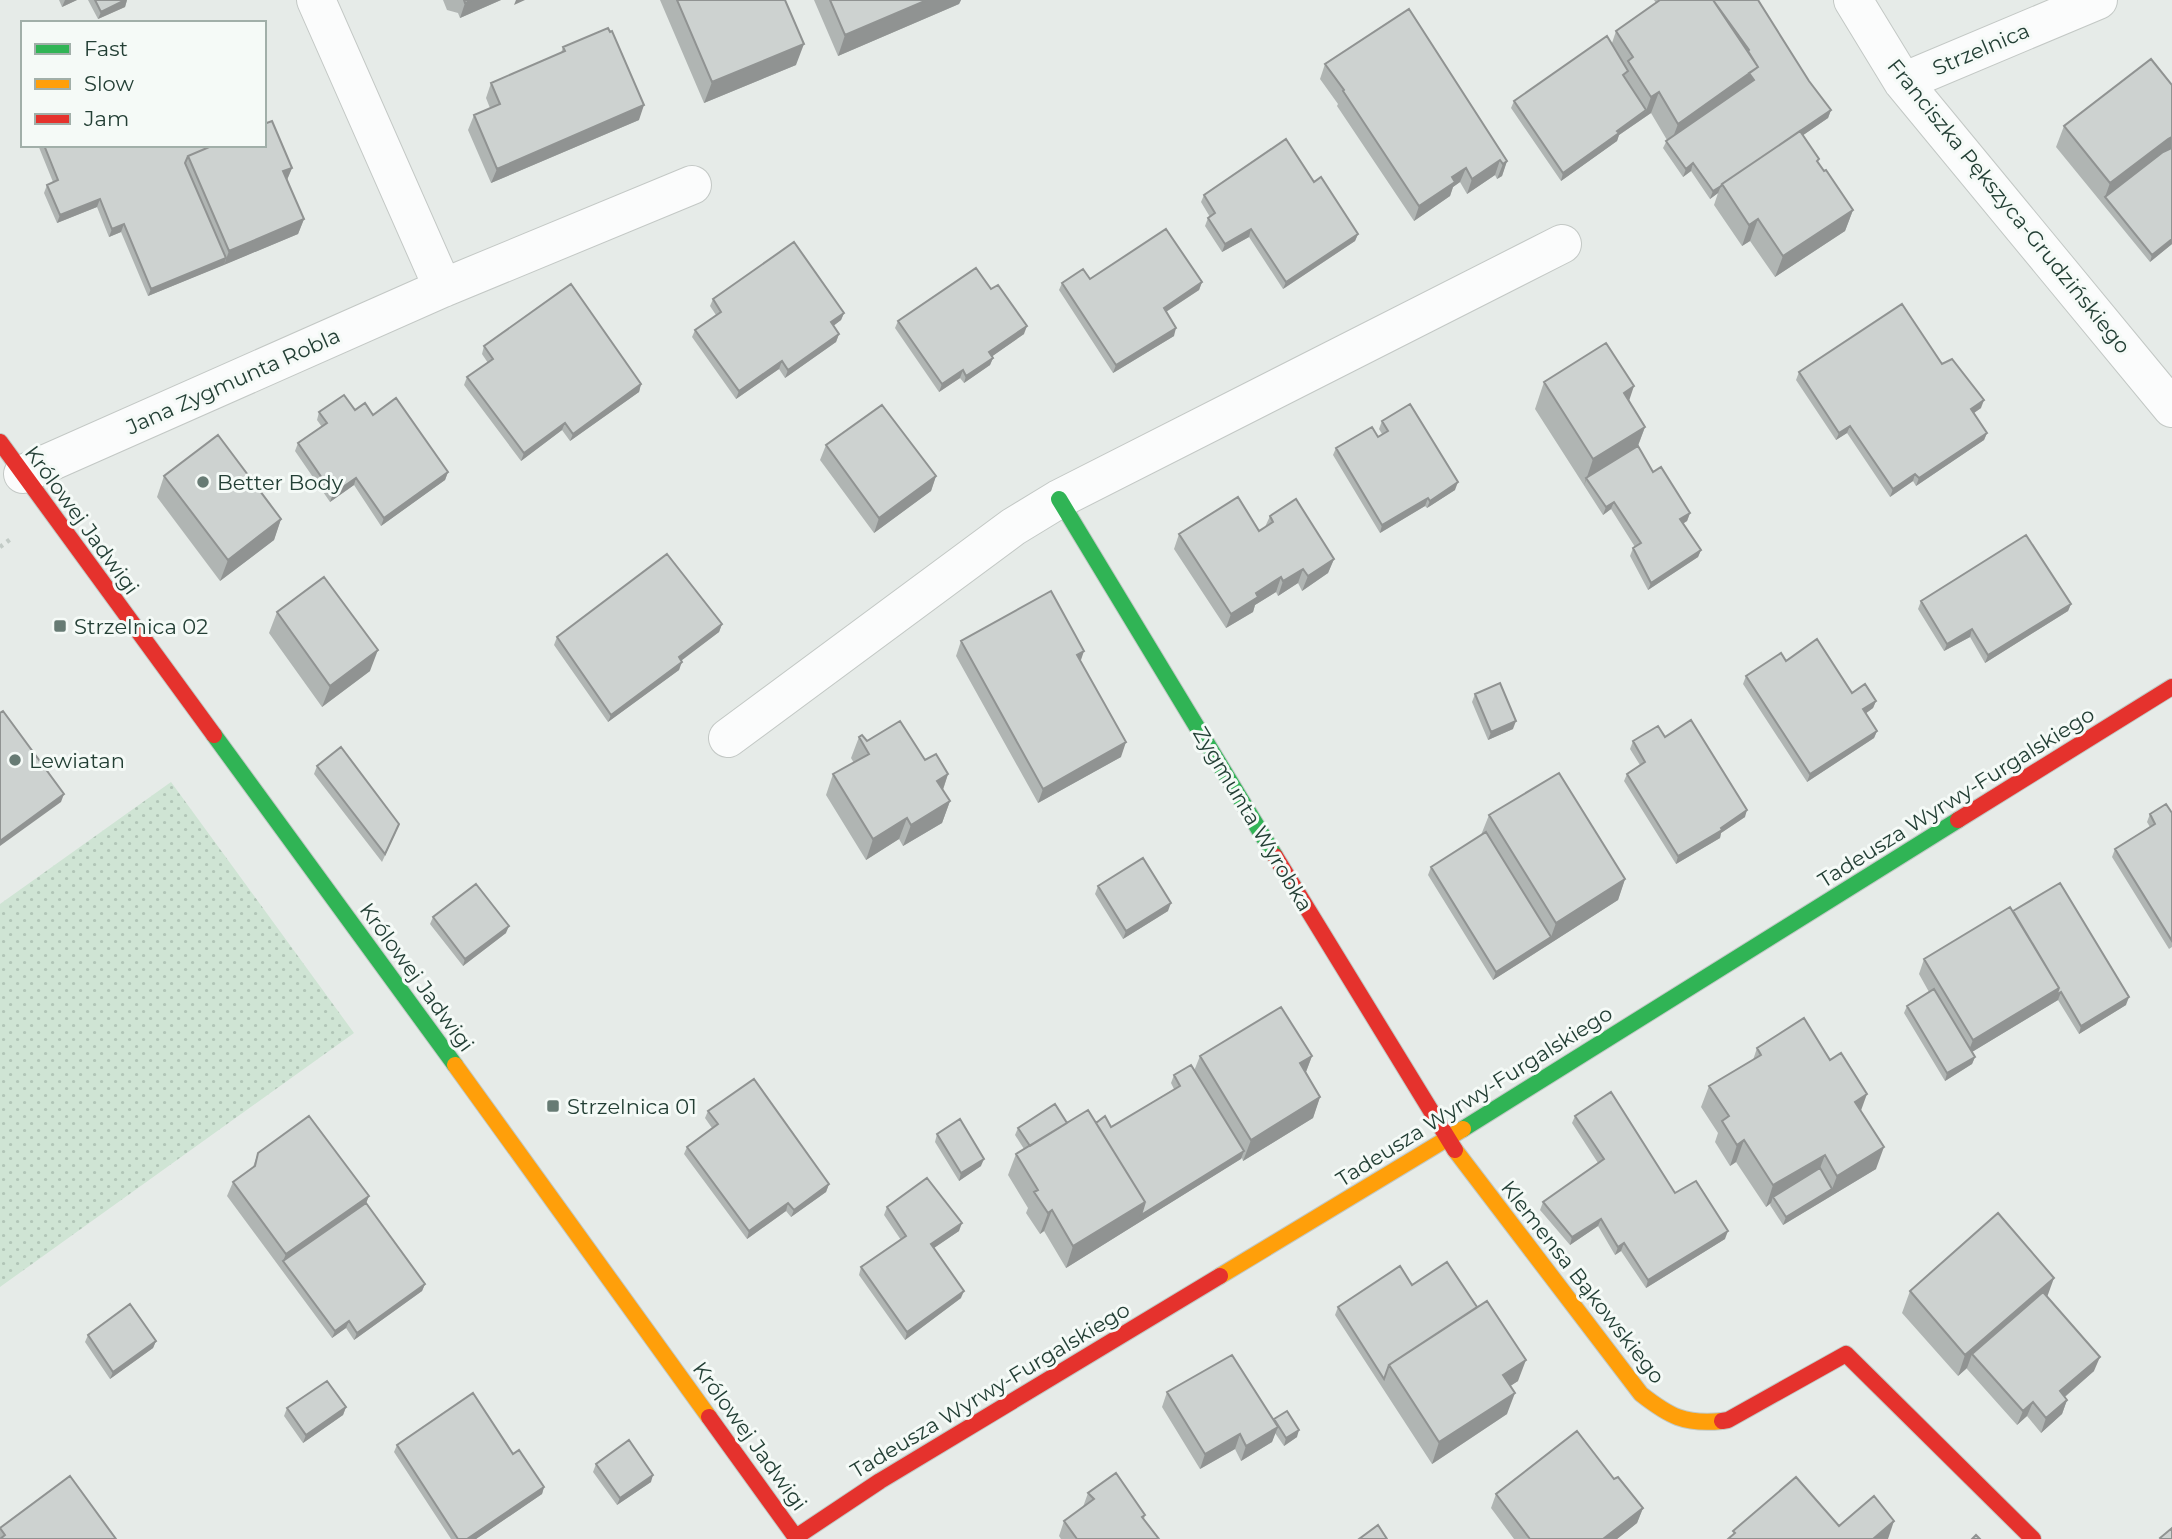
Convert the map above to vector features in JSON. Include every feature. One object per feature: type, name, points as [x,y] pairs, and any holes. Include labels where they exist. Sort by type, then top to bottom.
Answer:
[{"type":"street","points":[[316,0],[443,288]]},
{"type":"street","name":"Franciszka Pększyca-Grudzińskiego","points":[[1853,0],[1903,82],[2172,408]]},
{"type":"street","name":"Strzelnica","points":[[1903,82],[2098,0]]},
{"type":"street","name":"Jana Zygmunta Robla","points":[[23,474],[443,288],[692,185]]},
{"type":"street","points":[[729,738],[1013,527],[1059,499],[1562,244]]},
{"type":"street","name":"Królowej Jadwigi","points":[[0,442],[495,1119],[797,1538]]},
{"type":"street","name":"Zygmunta Wyrobka","points":[[1059,499],[1447,1139]]},
{"type":"street","name":"Tadeusza Wyrwy-Furgalskiego","points":[[797,1538],[891,1473],[1447,1139],[2172,687]]},
{"type":"street","name":"Klemensa Bąkowskiego","points":[[1447,1139],[1641,1394],[1660,1409],[1681,1420],[1704,1423],[1728,1420],[1846,1354],[2033,1539]]},
{"type":"path","points":[[0,547],[12,538]]},
{"type":"green space","points":[[171,782],[354,1033],[0,1287],[0,904]]},
{"type":"building","points":[[95,0],[125,0],[101,12]]},
{"type":"building","points":[[677,0],[785,0],[804,44],[712,82]]},
{"type":"building","points":[[830,0],[927,0],[845,35]]},
{"type":"building","points":[[1660,0],[1713,0],[1758,67],[1678,124],[1659,92],[1651,97],[1628,61],[1633,57],[1616,31]]},
{"type":"building","points":[[1713,0],[1758,0],[1809,81],[1831,110],[1713,191],[1693,163],[1686,169],[1666,141],[1754,80],[1749,73],[1758,67]]},
{"type":"building","points":[[1409,9],[1507,161],[1503,164],[1500,160],[1472,179],[1466,168],[1452,177],[1455,182],[1419,206],[1325,64]]},
{"type":"building","points":[[608,28],[612,31],[644,105],[497,169],[474,115],[500,104],[491,83],[565,51],[563,47]]},
{"type":"building","points":[[1607,36],[1628,71],[1623,75],[1646,110],[1563,173],[1514,101]]},
{"type":"building","points":[[2151,59],[2172,85],[2172,137],[2110,183],[2064,126]]},
{"type":"building","points":[[272,121],[292,168],[283,171],[304,219],[229,251],[188,156],[209,147],[266,147],[266,123]]},
{"type":"building","points":[[1800,131],[1819,159],[1817,161],[1853,210],[1783,256],[1758,219],[1749,225],[1722,184]]},
{"type":"building","points":[[1286,139],[1314,182],[1321,177],[1358,234],[1286,282],[1251,229],[1225,244],[1208,218],[1215,213],[1204,195]]},
{"type":"building","points":[[45,147],[209,147],[188,156],[185,163],[226,258],[151,289],[124,224],[112,229],[100,199],[60,215],[47,185],[58,180]]},
{"type":"building","points":[[2172,148],[2172,239],[2152,255],[2105,197]]},
{"type":"building","points":[[1166,229],[1202,282],[1164,308],[1176,328],[1116,365],[1062,283],[1083,269],[1090,279]]},
{"type":"building","points":[[794,242],[844,313],[831,322],[839,334],[788,370],[782,361],[739,391],[695,330],[721,312],[713,299]]},
{"type":"building","points":[[976,268],[991,289],[998,285],[1027,326],[989,352],[993,358],[966,376],[963,370],[942,384],[898,321]]},
{"type":"building","points":[[571,284],[641,384],[573,434],[565,423],[524,453],[467,377],[493,359],[484,346]]},
{"type":"building","points":[[1902,304],[1942,364],[1952,359],[1984,400],[1971,409],[1987,433],[1919,478],[1915,474],[1893,489],[1850,426],[1839,433],[1799,372]]},
{"type":"building","points":[[1606,343],[1634,386],[1624,393],[1645,427],[1593,459],[1544,382]]},
{"type":"building","points":[[344,395],[355,410],[365,403],[373,415],[396,398],[448,472],[384,518],[356,478],[333,494],[298,443],[327,423],[319,412]]},
{"type":"building","points":[[1410,404],[1458,482],[1430,501],[1428,498],[1382,525],[1336,448],[1372,427],[1378,437],[1388,431],[1382,421]]},
{"type":"building","points":[[882,405],[936,476],[879,518],[826,445]]},
{"type":"building","points":[[218,435],[281,519],[228,560],[164,476]]},
{"type":"building","points":[[1638,446],[1653,472],[1661,467],[1690,513],[1680,519],[1701,550],[1651,583],[1633,548],[1641,543],[1614,502],[1606,507],[1586,478]]},
{"type":"building","points":[[1238,497],[1259,531],[1273,522],[1270,516],[1296,499],[1334,559],[1308,576],[1303,569],[1283,581],[1281,577],[1256,593],[1258,597],[1231,614],[1179,534]]},
{"type":"building","points":[[2026,535],[2071,604],[1988,655],[1972,629],[1947,644],[1921,601]]},
{"type":"building","points":[[667,554],[722,624],[679,657],[682,662],[611,715],[557,637]]},
{"type":"building","points":[[324,577],[378,650],[330,686],[277,612]]},
{"type":"building","points":[[1051,591],[1084,651],[1077,655],[1126,742],[1043,789],[961,641]]},
{"type":"building","points":[[1817,639],[1852,693],[1865,684],[1876,701],[1863,709],[1877,731],[1810,774],[1746,676],[1781,653],[1786,661]]},
{"type":"building","points":[[1500,683],[1516,721],[1491,732],[1475,694]]},
{"type":"building","name":"Lewiatan","points":[[3,711],[64,794],[0,841],[0,713]]},
{"type":"building","points":[[1691,720],[1747,810],[1721,828],[1722,830],[1678,856],[1627,774],[1645,762],[1633,741],[1658,726],[1665,737]]},
{"type":"building","points":[[900,721],[925,760],[936,754],[948,774],[937,781],[950,801],[911,825],[907,818],[873,839],[833,774],[869,754],[859,737],[862,735],[867,741]]},
{"type":"building","points":[[341,747],[399,824],[385,854],[317,766]]},
{"type":"building","points":[[1559,773],[1625,879],[1556,923],[1489,815]]},
{"type":"building","points":[[2166,804],[2172,813],[2172,941],[2115,849],[2155,824],[2150,814]]},
{"type":"building","points":[[1486,832],[1551,937],[1496,972],[1431,867]]},
{"type":"building","points":[[1143,858],[1171,903],[1126,931],[1098,886]]},
{"type":"building","points":[[2060,883],[2129,997],[2081,1026],[2061,992],[2056,995],[2059,988],[2013,911]]},
{"type":"building","points":[[476,884],[509,926],[465,959],[433,917]]},
{"type":"building","points":[[2010,907],[2059,988],[1973,1040],[1924,959]]},
{"type":"building","points":[[1934,989],[1975,1057],[1947,1073],[1907,1006]]},
{"type":"building","points":[[1281,1007],[1312,1056],[1300,1063],[1320,1097],[1251,1140],[1200,1056]]},
{"type":"building","points":[[1804,1018],[1830,1060],[1841,1053],[1867,1094],[1855,1102],[1884,1147],[1837,1176],[1825,1155],[1773,1185],[1744,1140],[1737,1145],[1722,1121],[1729,1116],[1709,1086],[1761,1055],[1757,1048]]},
{"type":"building","points":[[1191,1065],[1244,1151],[1141,1215],[1145,1202],[1096,1123],[1105,1116],[1111,1127],[1180,1086],[1174,1075]]},
{"type":"building","points":[[754,1079],[829,1184],[794,1210],[788,1203],[749,1231],[687,1147],[718,1124],[708,1111]]},
{"type":"building","points":[[1611,1092],[1675,1193],[1696,1181],[1728,1231],[1648,1280],[1624,1243],[1618,1247],[1601,1219],[1572,1237],[1543,1202],[1604,1159],[1575,1116]]},
{"type":"building","points":[[1055,1104],[1067,1123],[1030,1146],[1018,1128]]},
{"type":"building","points":[[1088,1110],[1145,1202],[1073,1246],[1052,1210],[1048,1213],[1034,1192],[1038,1190],[1016,1154]]},
{"type":"building","points":[[309,1116],[369,1196],[286,1254],[233,1182],[255,1166],[258,1153]]},
{"type":"building","points":[[960,1119],[984,1159],[961,1173],[937,1134]]},
{"type":"building","points":[[1820,1168],[1832,1189],[1786,1217],[1773,1197]]},
{"type":"building","points":[[927,1178],[962,1223],[931,1244],[964,1291],[907,1332],[861,1267],[906,1236],[887,1207]]},
{"type":"building","points":[[366,1203],[425,1284],[357,1333],[349,1321],[335,1331],[283,1261]]},
{"type":"building","points":[[1998,1213],[2054,1278],[1965,1355],[1910,1291]]},
{"type":"building","points":[[1447,1262],[1477,1307],[1389,1365],[1384,1379],[1338,1307],[1400,1266],[1412,1285]]},
{"type":"building","points":[[2043,1292],[2100,1357],[2060,1391],[2067,1400],[2046,1418],[2033,1402],[2023,1411],[1972,1354]]},
{"type":"building","points":[[1487,1301],[1526,1360],[1503,1375],[1515,1393],[1439,1442],[1389,1365]]},
{"type":"building","points":[[130,1304],[156,1341],[113,1372],[88,1335]]},
{"type":"building","points":[[1232,1355],[1278,1427],[1246,1446],[1240,1434],[1205,1454],[1167,1392]]},
{"type":"building","points":[[327,1381],[346,1407],[306,1435],[287,1408]]},
{"type":"building","points":[[473,1393],[513,1454],[519,1450],[544,1487],[467,1539],[458,1539],[397,1445]]},
{"type":"building","points":[[1287,1411],[1299,1430],[1286,1438],[1274,1419]]},
{"type":"building","points":[[1577,1431],[1614,1479],[1618,1477],[1643,1508],[1603,1539],[1530,1539],[1496,1494]]},
{"type":"building","points":[[629,1440],[653,1475],[620,1498],[596,1464]]},
{"type":"building","points":[[1116,1473],[1145,1515],[1142,1517],[1159,1539],[1077,1539],[1064,1521],[1094,1499],[1088,1493]]},
{"type":"building","points":[[70,1476],[116,1539],[0,1539],[5,1535],[0,1528]]},
{"type":"building","points":[[1796,1477],[1839,1526],[1874,1496],[1894,1521],[1873,1539],[1728,1539],[1735,1533],[1733,1531]]},
{"type":"building","points":[[1378,1525],[1387,1539],[1359,1539]]},
{"type":"building","points":[[2172,1528],[2172,1539],[2160,1538]]},
{"type":"traffic: fast","points":[[1059,499],[1275,856]]},
{"type":"traffic: fast","points":[[214,735],[455,1065]]},
{"type":"traffic: fast","points":[[1463,1129],[1958,820]]},
{"type":"traffic: slow","points":[[455,1065],[709,1417]]},
{"type":"traffic: slow","points":[[1220,1276],[1463,1129]]},
{"type":"traffic: slow","points":[[1455,1150],[1641,1394],[1678,1417],[1698,1422],[1722,1421]]},
{"type":"traffic: jam","points":[[0,442],[214,735]]},
{"type":"traffic: jam","points":[[1958,820],[2172,687]]},
{"type":"traffic: jam","points":[[1275,856],[1455,1150]]},
{"type":"traffic: jam","points":[[796,1537],[880,1481],[1220,1276]]},
{"type":"traffic: jam","points":[[1722,1421],[1846,1354],[2033,1539]]},
{"type":"traffic: jam","points":[[709,1417],[797,1539]]},
{"type":"place","name":"Better Body","points":[[203,482]]},
{"type":"place","name":"Strzelnica 02","points":[[60,626]]},
{"type":"place","name":"Lewiatan","points":[[15,760]]},
{"type":"place","name":"Strzelnica 01","points":[[553,1106]]}]
